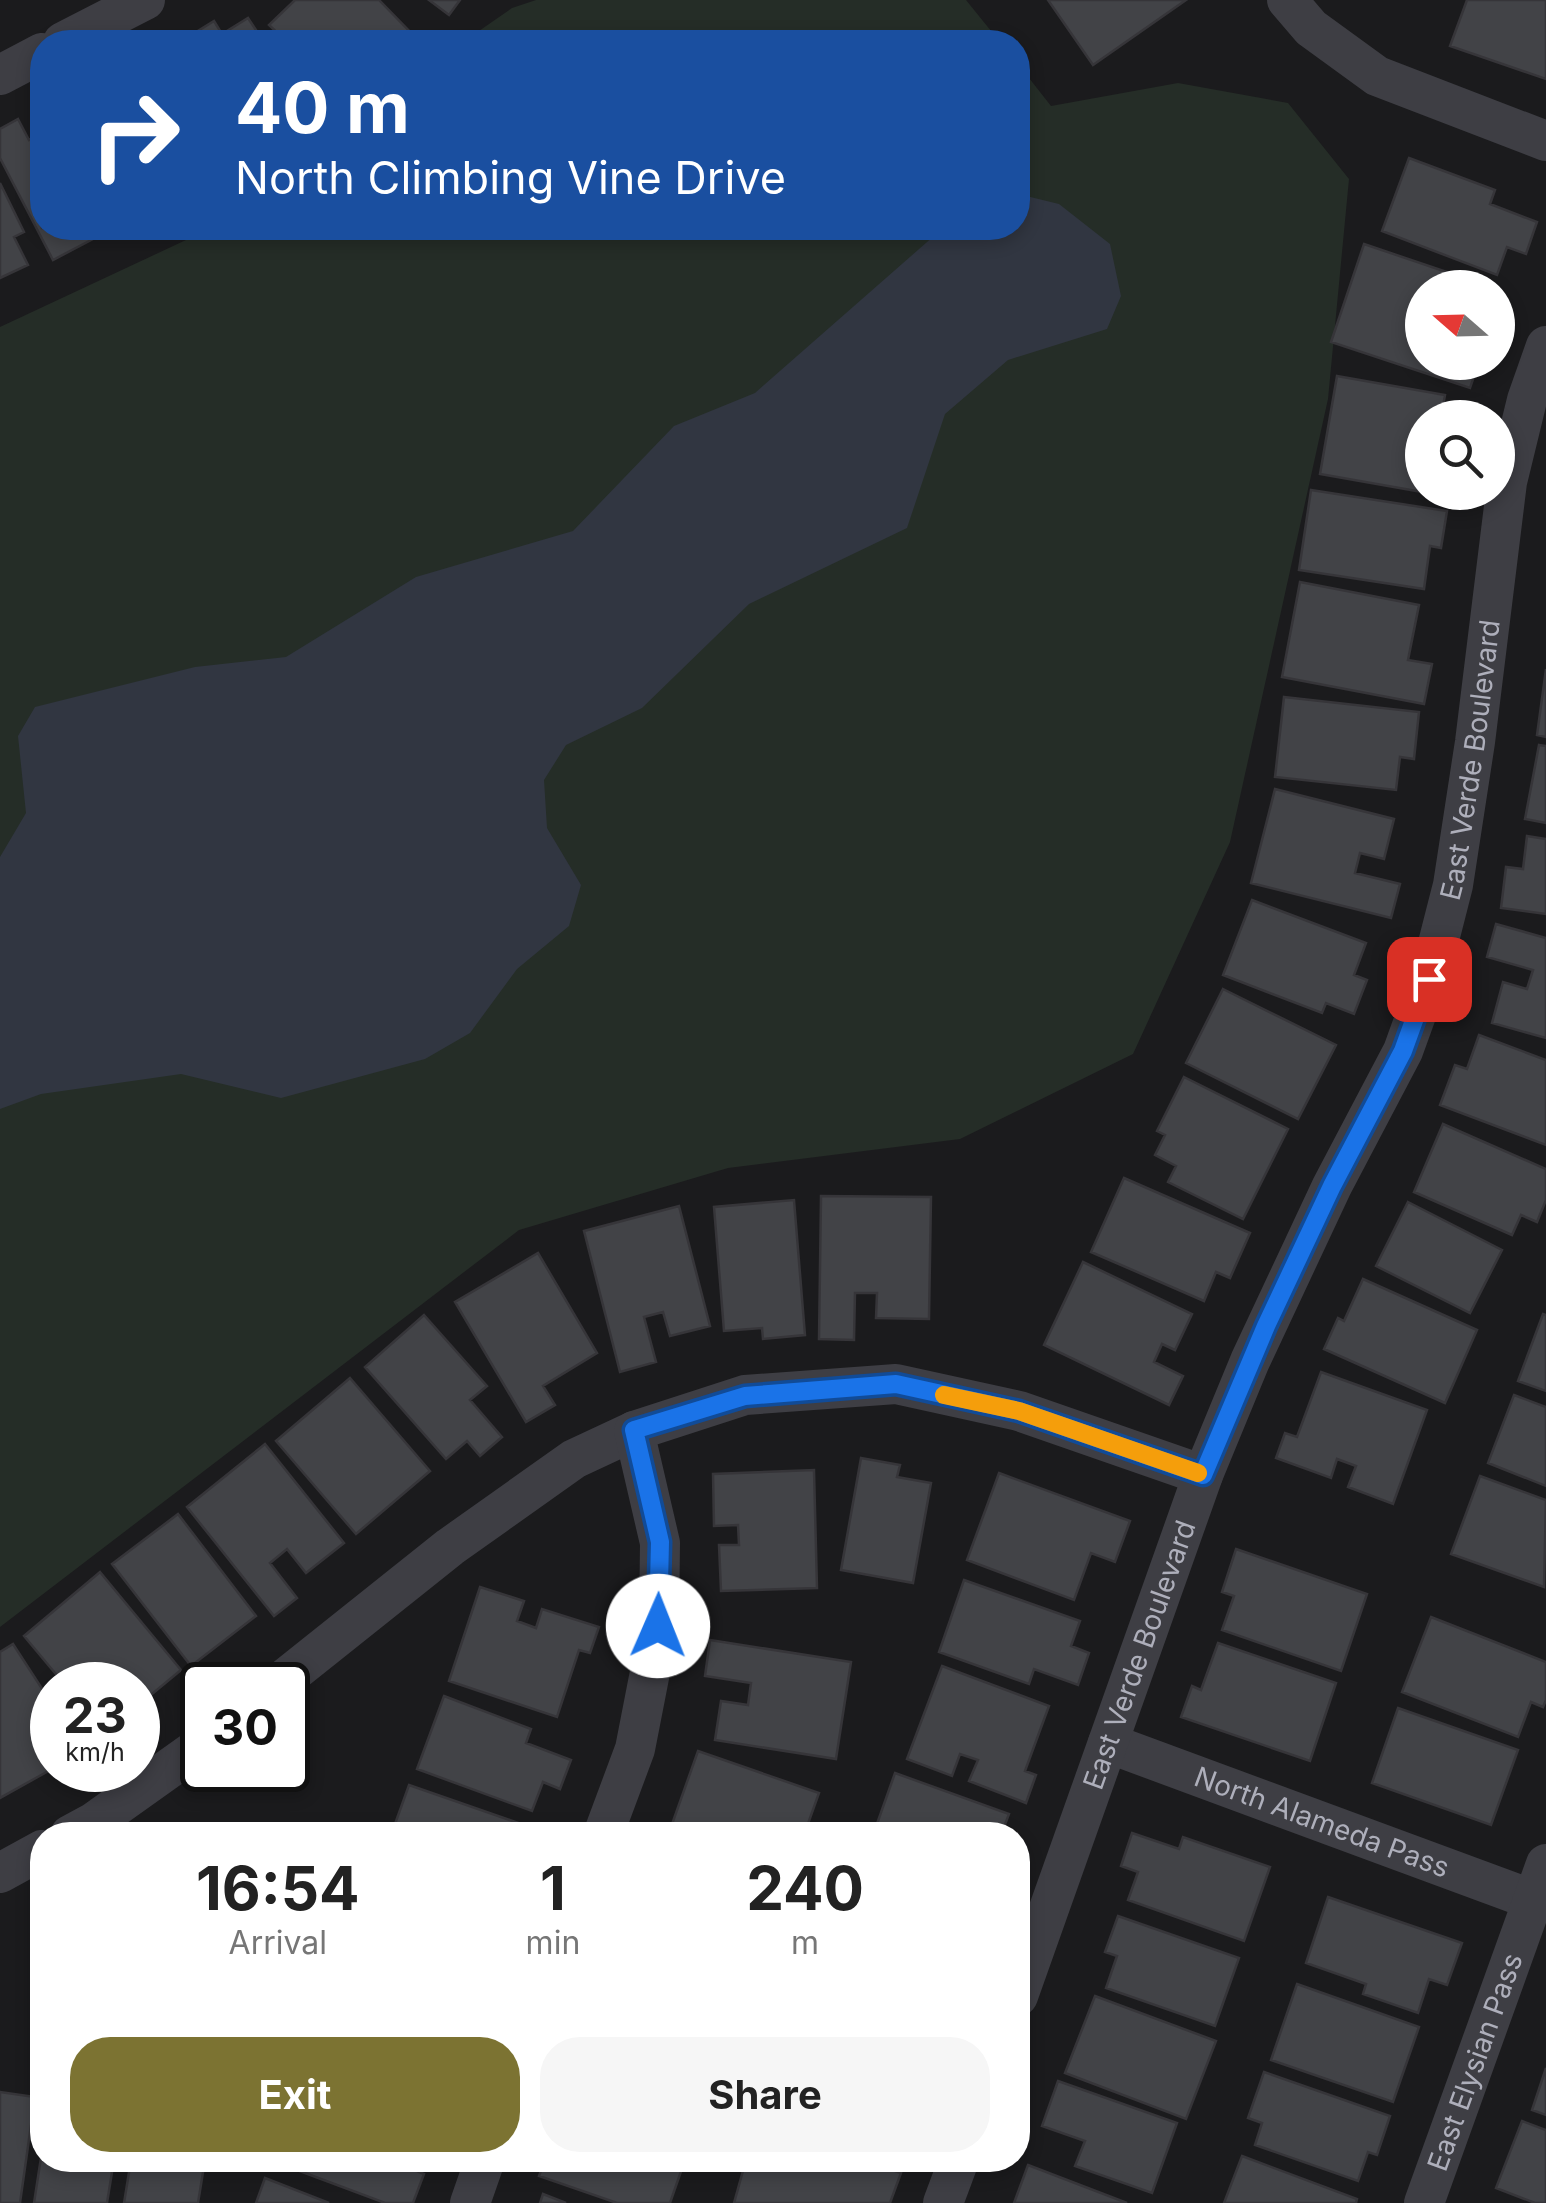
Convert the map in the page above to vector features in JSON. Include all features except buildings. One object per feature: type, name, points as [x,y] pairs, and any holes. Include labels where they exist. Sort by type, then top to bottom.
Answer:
[{"type":"street","points":[[86,30],[145,0]]},
{"type":"street","points":[[1287,0],[1311,28],[1377,76],[1546,141]]},
{"type":"street","points":[[0,75],[30,59]]},
{"type":"street","name":"East Verde Boulevard","points":[[1030,1962],[1203,1475],[1266,1326],[1332,1186],[1403,1051],[1429,979],[1453,885],[1475,742],[1506,482],[1546,346]]},
{"type":"street","points":[[307,1662],[450,1548],[574,1459],[634,1430],[745,1396],[896,1384],[1019,1411],[1203,1475]]},
{"type":"street","points":[[608,1822],[635,1749],[658,1626],[660,1542],[634,1430]]},
{"type":"street","name":"North Alameda Pass","points":[[1108,1742],[1540,1882]]},
{"type":"street","points":[[94,1822],[180,1761]]},
{"type":"street","points":[[0,1872],[30,1856]]},
{"type":"street","name":"East Elysian Pass","points":[[1424,2203],[1540,1882]]},
{"type":"street","points":[[470,2203],[481,2172]]},
{"type":"street","points":[[944,2203],[955,2172]]},
{"type":"shaded area","points":[[536,0],[966,0],[990,30],[480,30],[512,8]]},
{"type":"shaded area","points":[[1030,79],[1051,106],[1178,83],[1288,103],[1349,179],[1328,399],[1230,842],[1133,1054],[960,1139],[728,1168],[519,1230],[0,1627],[0,327],[186,240],[1030,240]]},
{"type":"shaded area","points":[[1030,197],[1059,204],[1110,244],[1121,296],[1107,329],[1008,360],[945,414],[907,528],[749,604],[642,708],[566,745],[544,780],[547,828],[581,885],[569,926],[517,969],[470,1033],[425,1059],[281,1098],[181,1074],[41,1094],[0,1109],[0,857],[26,813],[18,736],[35,707],[195,667],[286,657],[416,577],[573,531],[674,426],[755,393],[929,240],[1030,240]]},
{"type":"slow traffic","points":[[944,1395],[1019,1411],[1198,1473]]},
{"type":"route","points":[[658,1626],[660,1542],[634,1430],[745,1396],[896,1384],[1019,1411],[1203,1475],[1250,1360],[1332,1186],[1403,1051],[1429,979]]}]
